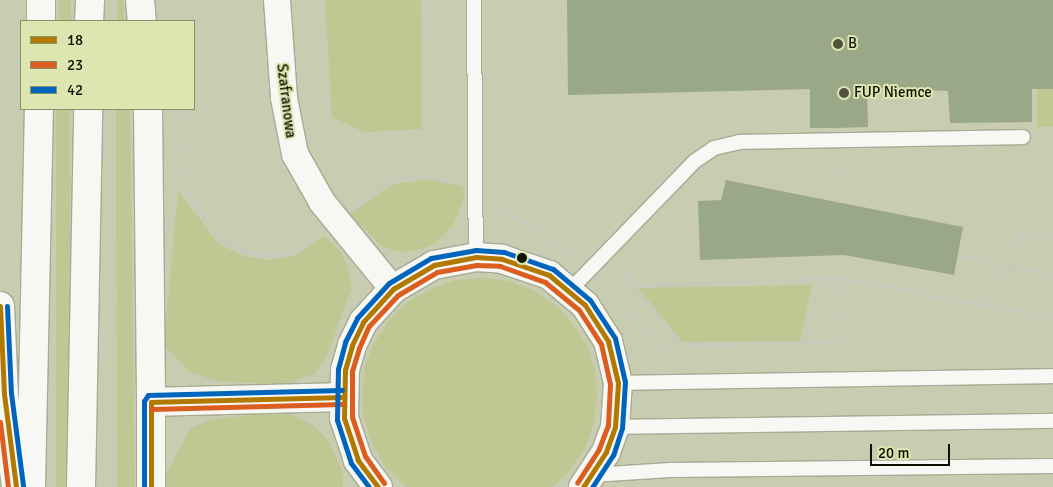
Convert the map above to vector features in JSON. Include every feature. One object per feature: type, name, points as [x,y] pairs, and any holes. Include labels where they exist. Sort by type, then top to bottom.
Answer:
[{"type":"main road","points":[[41,0],[41,20]]},
{"type":"main road","points":[[89,20],[90,0]]},
{"type":"main road","points":[[140,0],[142,20]]},
{"type":"main road","points":[[31,487],[39,110]]},
{"type":"main road","points":[[81,487],[88,110]]},
{"type":"main road","points":[[148,110],[151,487]]},
{"type":"main road","points":[[378,487],[358,460],[349,439],[342,397],[352,345],[363,322],[393,289],[434,265],[476,257],[502,259],[526,265],[570,290],[585,304],[604,335],[618,382],[615,427],[606,452],[588,481]]},
{"type":"main road","points":[[0,306],[4,394],[16,487]]},
{"type":"main road","points":[[151,402],[342,397]]},
{"type":"street","name":"Szafranowa","points":[[277,0],[284,98],[295,154],[322,202],[393,289]]},
{"type":"lane","points":[[474,0],[476,257]]},
{"type":"lane","points":[[570,290],[608,253],[695,161],[726,145],[1023,137]]},
{"type":"lane","points":[[618,382],[1053,376]]},
{"type":"lane","points":[[615,427],[1053,421]]},
{"type":"lane","points":[[588,481],[670,470],[1053,466]]},
{"type":"path","points":[[978,304],[1012,266],[1021,235],[1018,159],[1010,153]]},
{"type":"path","points":[[838,202],[838,156],[847,156]]},
{"type":"path","points":[[1021,235],[1053,234]]},
{"type":"path","points":[[608,253],[682,345],[843,341]]},
{"type":"path","points":[[958,254],[1053,276]]},
{"type":"path","points":[[634,286],[843,278],[1053,318]]},
{"type":"path","points":[[834,359],[843,358],[843,278]]},
{"type":"path","points":[[805,342],[820,279]]},
{"type":"path","points":[[610,292],[677,361],[687,360]]},
{"type":"green space","points":[[59,0],[71,0],[71,20],[59,20]]},
{"type":"green space","points":[[118,0],[123,0],[124,20],[118,20]]},
{"type":"green space","points":[[325,0],[421,0],[422,129],[364,132],[332,117]]},
{"type":"green space","points":[[1037,89],[1053,89],[1053,127],[1037,127]]},
{"type":"green space","points":[[56,110],[70,110],[70,487],[56,487]]},
{"type":"green space","points":[[116,110],[130,110],[135,487],[117,487]]},
{"type":"green space","points":[[429,179],[463,187],[464,197],[453,226],[436,243],[422,249],[400,252],[383,247],[350,215],[391,185]]},
{"type":"green space","points":[[178,190],[221,245],[244,256],[267,260],[294,256],[324,236],[340,251],[348,268],[352,287],[326,358],[314,374],[284,385],[217,381],[190,372],[164,345]]},
{"type":"green space","points":[[482,278],[508,281],[533,290],[555,305],[573,324],[587,346],[595,371],[597,397],[594,424],[585,448],[570,471],[553,487],[406,487],[386,467],[373,445],[364,420],[362,394],[365,367],[374,343],[389,320],[408,302],[431,289],[455,280]]},
{"type":"green space","points":[[812,285],[800,341],[683,342],[638,288]]},
{"type":"green space","points":[[258,414],[292,415],[313,425],[329,442],[342,470],[343,487],[165,487],[166,473],[191,428],[210,420]]},
{"type":"building","points":[[567,0],[1053,0],[1053,89],[1032,89],[1032,122],[950,123],[948,91],[867,88],[868,127],[837,128],[810,128],[810,89],[568,95]]},
{"type":"building","points":[[726,180],[963,227],[954,275],[844,255],[700,260],[698,201],[721,200]]},
{"type":"transit line","name":"42","points":[[369,487],[351,463],[337,420],[338,369],[345,342],[357,318],[389,283],[431,258],[476,250],[504,252],[553,269],[590,300],[615,338],[625,382],[622,428],[613,455],[592,487]]},
{"type":"transit line","name":"18","points":[[378,487],[358,460],[344,418],[345,370],[352,345],[363,322],[393,289],[434,265],[476,257],[502,259],[549,275],[585,305],[608,341],[618,383],[615,427],[606,452],[583,487]]},
{"type":"transit line","name":"23","points":[[384,483],[365,456],[352,417],[352,371],[359,348],[369,326],[398,295],[437,272],[476,265],[500,266],[545,282],[579,310],[601,344],[610,384],[608,425],[599,449],[577,483]]},
{"type":"transit line","name":"18","points":[[0,306],[4,394],[16,487]]},
{"type":"transit line","name":"42","points":[[7,306],[11,393],[23,486]]},
{"type":"transit line","name":"42","points":[[144,487],[144,401],[148,395],[342,390]]},
{"type":"transit line","name":"18","points":[[151,402],[342,397]]},
{"type":"transit line","name":"23","points":[[144,402],[144,487]]},
{"type":"transit line","name":"18","points":[[151,402],[151,487]]},
{"type":"transit line","name":"23","points":[[151,409],[342,404]]},
{"type":"transit line","name":"23","points":[[0,422],[8,487]]},
{"type":"place","name":"B","points":[[838,44]]},
{"type":"place","name":"FUP Niemce","points":[[844,93]]}]
